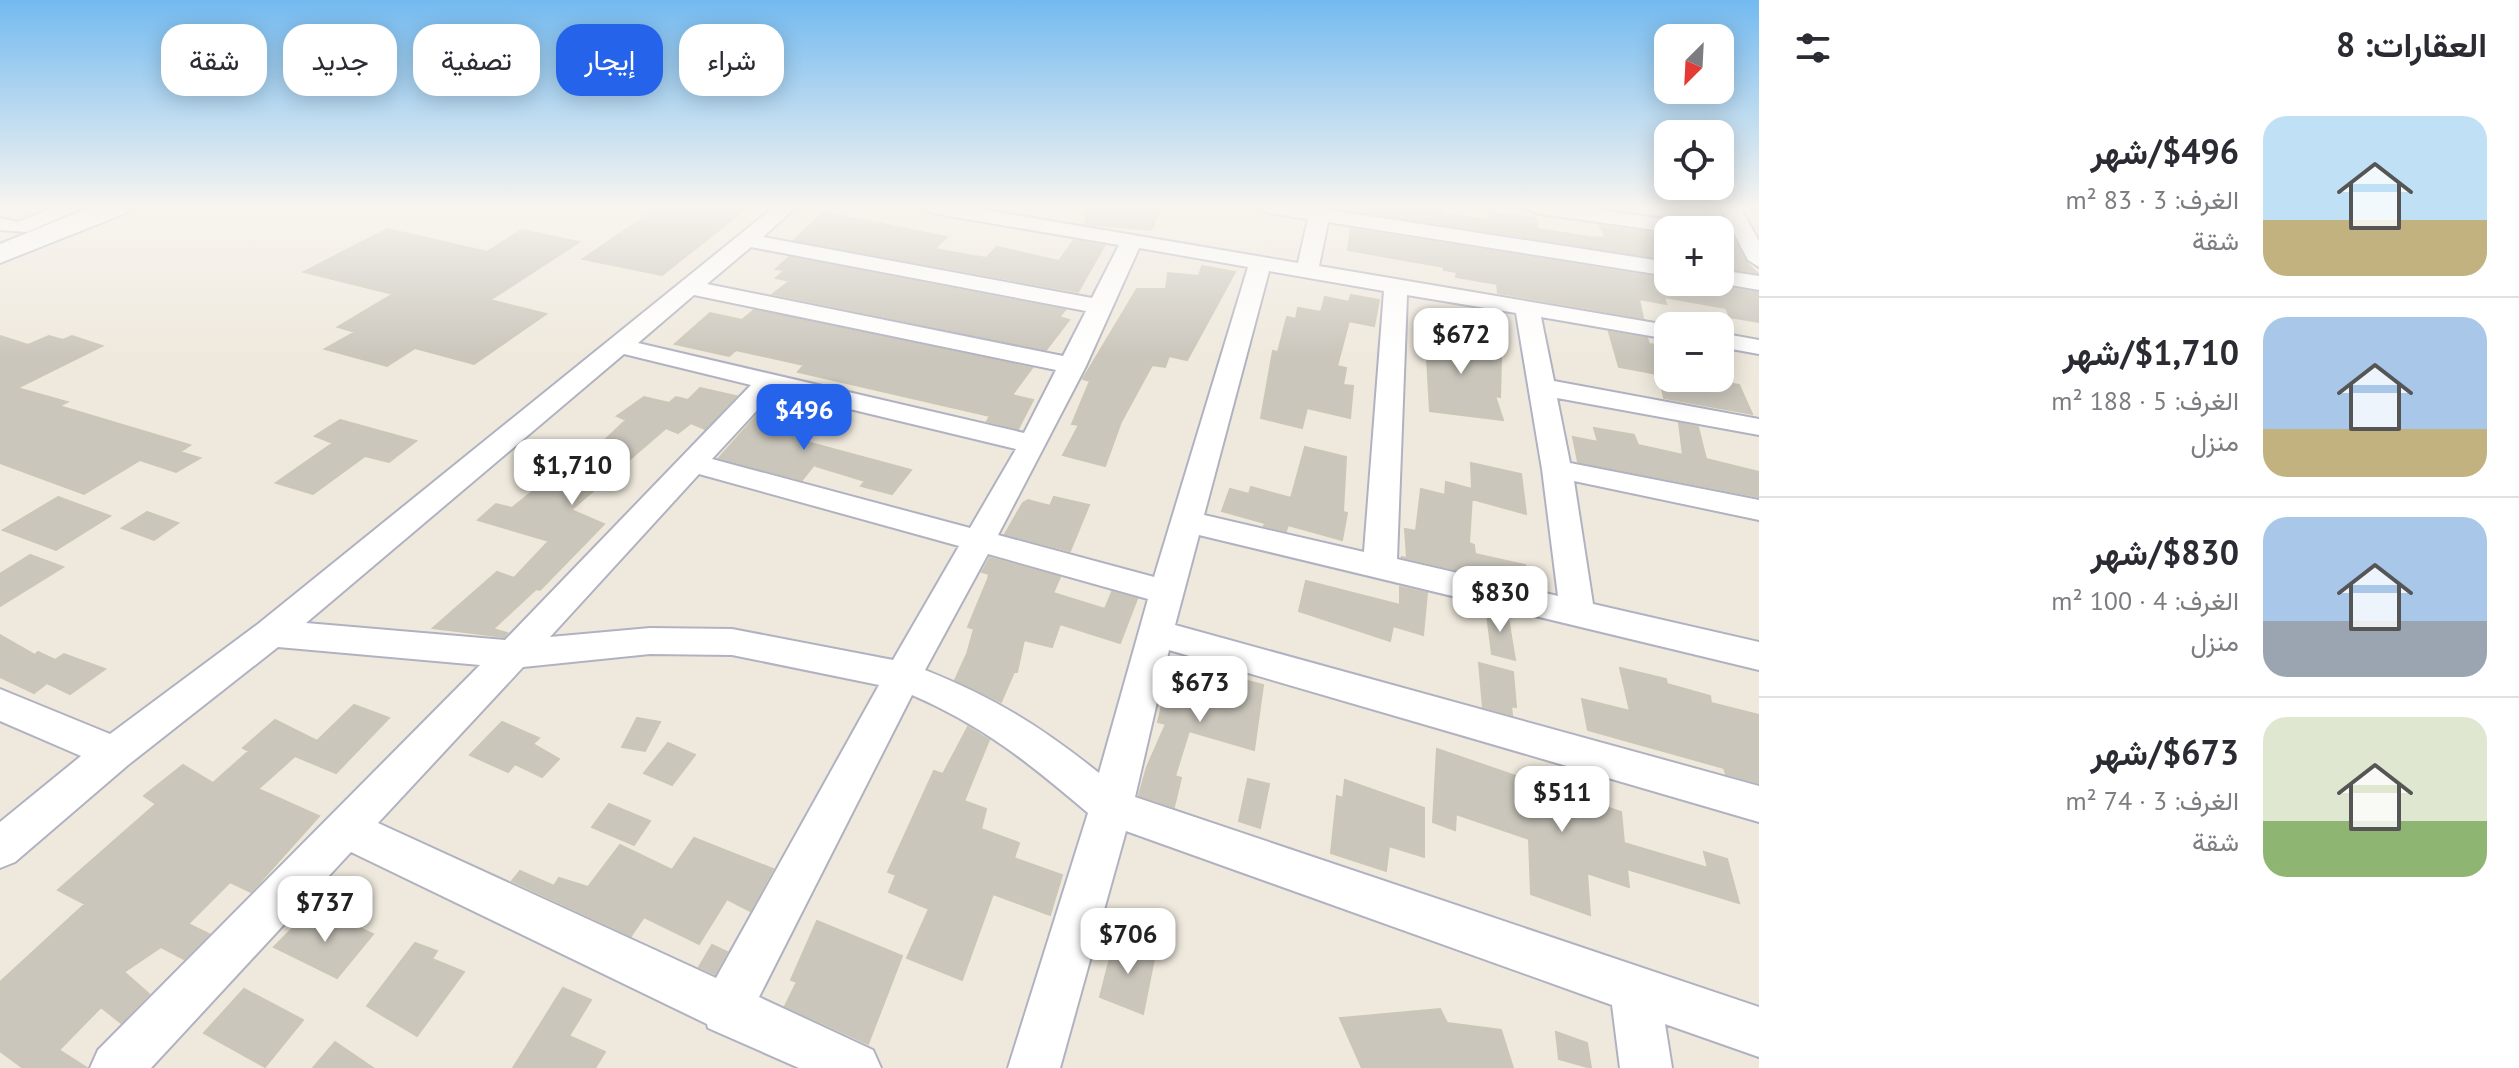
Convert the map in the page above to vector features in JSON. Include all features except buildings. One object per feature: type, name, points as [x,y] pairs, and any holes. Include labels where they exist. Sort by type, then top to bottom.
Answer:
[{"type":"street","points":[[0,848],[114,753],[271,633],[470,465],[728,257]]},
{"type":"street","points":[[837,257],[1101,307]]},
{"type":"street","points":[[726,1010],[903,676],[1033,444],[1125,257]]},
{"type":"street","points":[[1224,257],[1654,330]]},
{"type":"street","points":[[1307,271],[1310,257]]},
{"type":"street","points":[[1605,257],[1654,266]]},
{"type":"street","points":[[1034,1068],[1111,807],[1155,633],[1189,522],[1260,263]]},
{"type":"street","points":[[1734,279],[1759,283]]},
{"type":"street","points":[[1380,566],[1396,286]]},
{"type":"street","points":[[692,288],[1073,366]]},
{"type":"street","points":[[1527,308],[1557,469],[1577,611]]},
{"type":"street","points":[[1734,343],[1759,347]]},
{"type":"street","points":[[620,346],[1033,444]]},
{"type":"street","points":[[116,1068],[347,829],[769,381]]},
{"type":"street","points":[[1541,387],[1759,427]]},
{"type":"street","points":[[694,463],[1167,592]]},
{"type":"street","points":[[1557,469],[1759,510]]},
{"type":"street","points":[[1189,522],[1759,656]]},
{"type":"street","points":[[271,633],[513,654],[650,641],[732,642],[903,676],[966,702],[1024,736],[1111,807],[1759,1032]]},
{"type":"street","points":[[1155,633],[1759,804]]},
{"type":"street","points":[[0,704],[114,753]]},
{"type":"street","points":[[347,829],[726,1010],[855,1068]]},
{"type":"street","points":[[1634,988],[1646,1068]]}]
